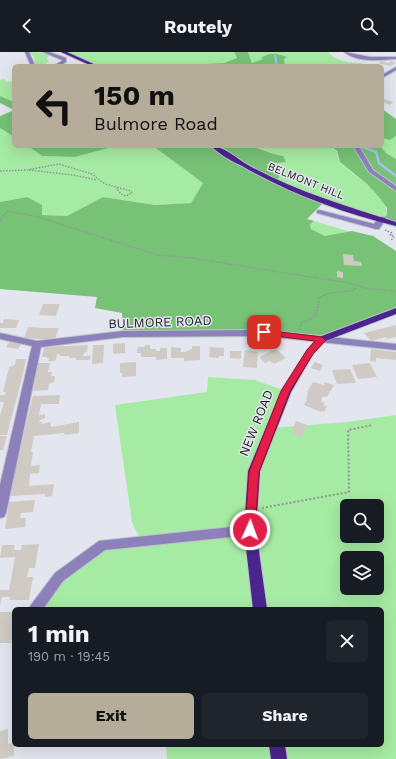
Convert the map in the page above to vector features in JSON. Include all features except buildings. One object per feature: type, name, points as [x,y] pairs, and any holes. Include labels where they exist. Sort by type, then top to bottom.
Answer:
[{"type":"main road","points":[[63,52],[91,64]]},
{"type":"main road","name":"BELMONT HILL","points":[[217,148],[239,164],[276,181],[353,212],[396,224]]},
{"type":"main road","name":"NEW ROAD","points":[[260,607],[250,530],[254,472],[286,391],[310,352],[322,340],[396,311]]},
{"type":"main road","points":[[277,747],[279,759]]},
{"type":"street","points":[[26,52],[32,64]]},
{"type":"street","points":[[45,52],[64,59],[64,62],[62,64]]},
{"type":"street","points":[[346,52],[356,57],[367,59],[396,58]]},
{"type":"street","points":[[384,76],[394,69]]},
{"type":"street","points":[[357,148],[371,171],[396,189]]},
{"type":"street","points":[[317,215],[348,227],[356,223],[376,227],[382,220]]},
{"type":"street","name":"BULMORE ROAD","points":[[0,336],[37,344],[123,334],[264,332],[322,340],[396,347]]},
{"type":"street","points":[[0,513],[11,452],[37,344]]},
{"type":"street","points":[[36,607],[58,577],[103,545],[250,530]]},
{"type":"path","points":[[27,170],[59,164],[92,174],[97,180]]},
{"type":"path","points":[[0,171],[27,170],[73,175],[97,180],[116,188],[128,190],[132,193],[126,196],[121,194],[116,188]]},
{"type":"path","points":[[0,221],[7,211],[39,217],[157,255],[192,258],[355,285],[381,291],[396,290]]},
{"type":"path","points":[[376,227],[392,233],[390,235],[394,236],[391,241]]},
{"type":"path","points":[[302,337],[299,329],[302,322],[312,320],[318,314],[319,298],[326,294],[355,290],[355,285]]},
{"type":"path","points":[[251,510],[349,492],[348,430],[373,425]]},
{"type":"green space","points":[[29,52],[49,55],[47,59],[49,62],[46,64],[35,64],[34,57]]},
{"type":"green space","points":[[67,52],[234,52],[237,58],[224,63],[214,64],[95,64]]},
{"type":"green space","points":[[234,52],[248,52],[252,63],[271,54],[287,57],[284,59],[285,64],[206,64],[224,63],[237,58]]},
{"type":"green space","points":[[248,52],[328,52],[344,61],[363,64],[285,64],[284,59],[286,57],[274,54],[268,55],[262,58],[263,59],[252,63]]},
{"type":"green space","points":[[4,79],[7,82],[12,81],[12,101],[0,96],[0,80]]},
{"type":"green space","points":[[0,96],[12,101],[12,109],[0,103]]},
{"type":"green space","points":[[384,110],[396,119],[396,136],[390,140],[384,138]]},
{"type":"green space","points":[[12,111],[12,136],[0,128],[0,116]]},
{"type":"green space","points":[[0,128],[12,136],[12,148],[31,148],[42,156],[75,157],[109,148],[156,148],[203,183],[191,203],[155,205],[103,197],[67,216],[41,215],[27,197],[0,202]]},
{"type":"green space","points":[[396,136],[396,159],[386,153],[382,148],[384,148],[384,138],[390,140]]},
{"type":"green space","points":[[31,148],[109,148],[75,157],[42,156]]},
{"type":"green space","points":[[156,148],[257,148],[283,156],[286,162],[266,164],[279,171],[277,181],[325,201],[307,219],[314,221],[310,224],[311,229],[325,236],[352,231],[373,236],[396,251],[396,311],[322,339],[263,333],[123,334],[122,313],[95,308],[97,297],[0,289],[0,202],[27,197],[42,205],[42,215],[67,216],[103,197],[155,205],[191,203],[203,183]]},
{"type":"green space","points":[[257,148],[334,148],[341,164],[366,183],[383,201],[387,215],[381,219],[353,212],[276,181],[265,164],[283,156]]},
{"type":"green space","points":[[333,148],[382,148],[386,153],[396,159],[396,224],[381,219],[387,215],[387,208],[367,184],[340,162],[337,151]]},
{"type":"green space","points":[[314,221],[351,232],[325,236],[311,229],[310,224]]},
{"type":"green space","points":[[208,377],[255,380],[286,391],[271,428],[347,422],[396,415],[396,759],[167,759],[166,747],[384,747],[384,607],[36,607],[59,577],[103,545],[141,541],[132,522],[115,405],[207,392]]},
{"type":"waterway","points":[[275,56],[277,64]]},
{"type":"waterway","points":[[365,148],[376,152],[379,163],[396,176]]},
{"type":"route","points":[[250,530],[254,472],[286,391],[310,352],[322,340],[264,332]]}]
